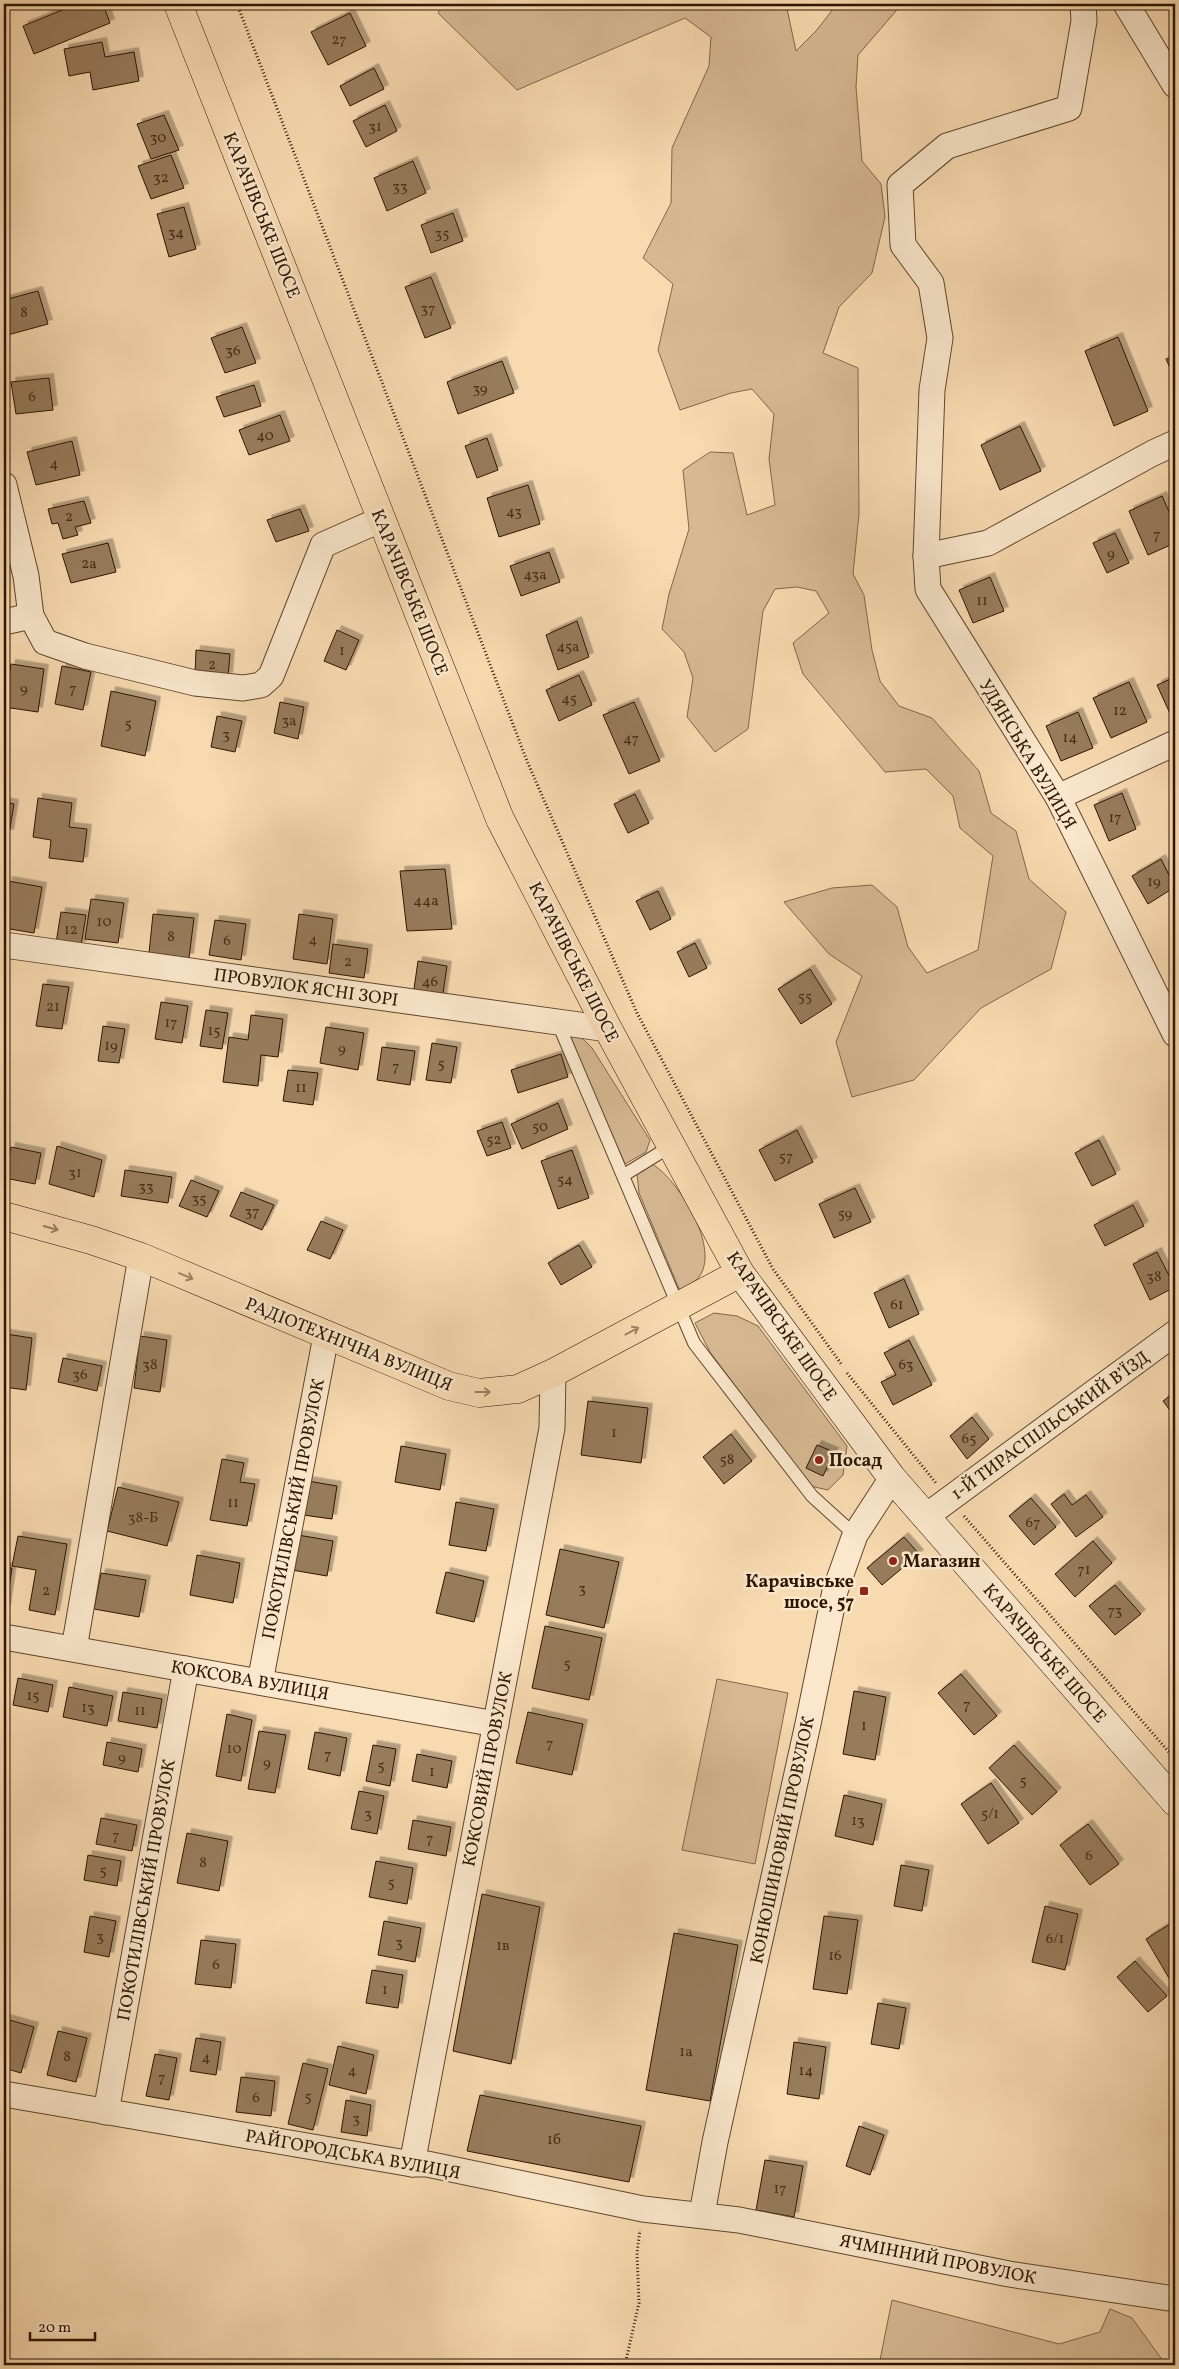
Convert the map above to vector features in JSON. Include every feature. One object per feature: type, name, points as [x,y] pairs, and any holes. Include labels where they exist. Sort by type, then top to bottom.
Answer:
[{"type":"main road","name":"КАРАЧІВСЬКЕ ШОСЕ","points":[[178,4],[500,819],[608,1028],[740,1273],[892,1478],[1175,1802]]},
{"type":"main road","name":"РАДІОТЕХНІЧНА ВУЛИЦЯ","points":[[4,1216],[92,1240],[141,1257],[449,1386],[479,1393],[518,1389],[553,1373],[740,1273]]},
{"type":"street","name":"УДЯНСЬКА ВУЛИЦЯ","points":[[1084,4],[1084,21],[1069,108],[947,146],[900,185],[903,245],[932,283],[940,338],[932,390],[926,556],[928,589],[1058,797],[1167,1002],[1175,1034]]},
{"type":"street","points":[[1126,4],[1175,85]]},
{"type":"street","points":[[926,556],[988,544],[1153,453],[1175,444]]},
{"type":"street","points":[[4,485],[26,576],[31,616],[45,642],[57,648],[195,683],[243,688],[261,685],[271,676],[323,545],[382,519]]},
{"type":"street","points":[[4,622],[31,616]]},
{"type":"street","points":[[1058,797],[1175,743]]},
{"type":"street","name":"ПРОВУЛОК ЯСНІ ЗОРІ","points":[[4,945],[608,1028]]},
{"type":"street","points":[[74,1649],[141,1257]]},
{"type":"street","name":"1-Й ТИРАСПІЛЬСЬКИЙ В’ЇЗД","points":[[925,1517],[1175,1333]]},
{"type":"street","name":"ПОКОТИЛІВСЬКИЙ ПРОВУЛОК","points":[[260,1682],[326,1336]]},
{"type":"street","name":"КОКСОВИЙ ПРОВУЛОК","points":[[412,2164],[552,1428],[553,1373]]},
{"type":"street","name":"КОНЮШИНОВИЙ ПРОВУЛОК","points":[[702,2214],[835,1591],[855,1535],[892,1478]]},
{"type":"street","name":"КОКСОВА ВУЛИЦЯ","points":[[4,1637],[496,1724]]},
{"type":"street","name":"ПОКОТИЛІВСЬКИЙ ПРОВУЛОК","points":[[106,2112],[186,1669]]},
{"type":"street","name":"РАЙГОРОДСЬКА ВУЛИЦЯ","points":[[4,2094],[412,2164],[427,2164],[643,2209],[702,2214]]},
{"type":"street","name":"ЯЧМІННИЙ ПРОВУЛОК","points":[[702,2214],[1009,2274],[1175,2299]]},
{"type":"lane","points":[[557,1022],[624,1175],[694,1343],[812,1496],[855,1535]]},
{"type":"lane","points":[[624,1175],[671,1146]]},
{"type":"path","points":[[237,4],[527,761],[638,1013],[773,1269],[846,1372],[949,1499],[1175,1759]]},
{"type":"path","points":[[625,2365],[639,2303],[637,2253],[643,2209]]},
{"type":"shaded area","points":[[443,4],[786,4],[796,51],[816,31],[837,4],[902,4],[858,55],[856,87],[862,161],[881,184],[885,217],[872,273],[839,307],[823,353],[858,368],[859,514],[853,574],[864,595],[872,650],[880,681],[899,706],[932,718],[979,771],[991,813],[1016,831],[1029,879],[1066,912],[1051,969],[981,1008],[914,1080],[852,1097],[836,1042],[862,976],[829,954],[784,902],[832,888],[872,885],[897,907],[908,947],[927,973],[978,950],[993,856],[960,828],[953,796],[926,769],[885,772],[803,674],[793,643],[829,613],[816,591],[797,587],[775,589],[763,611],[748,729],[715,752],[687,717],[693,678],[684,652],[662,629],[669,594],[689,529],[683,470],[710,452],[733,453],[747,515],[775,505],[769,459],[774,414],[752,389],[731,393],[680,410],[658,350],[673,284],[643,258],[671,203],[672,148],[709,66],[711,37],[685,18],[517,90],[438,13]]},
{"type":"shaded area","points":[[567,1035],[580,1036],[592,1048],[650,1140],[646,1152],[625,1164]]},
{"type":"shaded area","points":[[652,1164],[673,1184],[694,1215],[705,1249],[704,1264],[699,1277],[680,1291],[639,1193],[637,1173]]},
{"type":"shaded area","points":[[714,1313],[737,1316],[758,1326],[847,1446],[843,1475],[828,1490],[810,1486],[710,1352],[695,1323]]},
{"type":"shaded area","points":[[717,1679],[788,1693],[755,1864],[682,1850]]},
{"type":"shaded area","points":[[892,2300],[1059,2344],[1100,2332],[1110,2309],[1132,2318],[1166,2365],[879,2365]]},
{"type":"building","points":[[77,4],[103,4],[110,23],[34,54],[23,26]]},
{"type":"building","points":[[350,13],[366,46],[328,65],[311,32]]},
{"type":"building","points":[[102,42],[105,57],[134,52],[139,81],[93,90],[90,72],[69,76],[64,49]]},
{"type":"building","points":[[374,68],[384,89],[350,106],[340,86]]},
{"type":"building","points":[[385,105],[397,131],[366,147],[353,121]]},
{"type":"building","points":[[164,115],[179,150],[151,159],[137,124]]},
{"type":"building","points":[[171,155],[184,188],[151,199],[138,166]]},
{"type":"building","points":[[413,161],[426,193],[387,211],[374,178]]},
{"type":"building","points":[[184,207],[196,249],[169,257],[157,214]]},
{"type":"building","points":[[453,213],[463,241],[431,253],[421,225]]},
{"type":"building","points":[[431,277],[451,328],[425,338],[405,287]]},
{"type":"building","points":[[38,291],[48,324],[4,336],[4,300]]},
{"type":"building","points":[[242,327],[256,363],[225,373],[211,338]]},
{"type":"building","points":[[1118,337],[1148,411],[1114,426],[1085,351]]},
{"type":"building","points":[[1175,355],[1175,379],[1166,359]]},
{"type":"building","points":[[502,361],[514,393],[458,414],[447,382]]},
{"type":"building","points":[[49,378],[53,410],[16,414],[11,382]]},
{"type":"building","points":[[254,385],[261,406],[224,417],[216,397]]},
{"type":"building","points":[[280,415],[290,441],[249,455],[239,430]]},
{"type":"building","points":[[1020,426],[1041,471],[1000,490],[981,445]]},
{"type":"building","points":[[487,438],[498,470],[477,478],[465,446]]},
{"type":"building","points":[[72,441],[80,475],[36,485],[27,452]]},
{"type":"building","points":[[528,485],[540,524],[499,537],[487,498]]},
{"type":"building","points":[[1162,496],[1175,525],[1175,543],[1148,555],[1129,511]]},
{"type":"building","points":[[84,501],[91,523],[75,527],[78,535],[63,539],[58,523],[52,524],[48,509]]},
{"type":"building","points":[[300,509],[309,531],[276,542],[267,520]]},
{"type":"building","points":[[1115,533],[1129,563],[1107,573],[1093,543]]},
{"type":"building","points":[[108,543],[116,572],[71,583],[62,554]]},
{"type":"building","points":[[549,552],[560,582],[521,596],[510,566]]},
{"type":"building","points":[[990,577],[1004,611],[973,623],[959,590]]},
{"type":"building","points":[[577,621],[589,657],[558,670],[546,635]]},
{"type":"building","points":[[337,630],[359,640],[346,670],[324,661]]},
{"type":"building","points":[[196,650],[230,654],[228,677],[195,674]]},
{"type":"building","points":[[11,664],[44,669],[38,712],[4,707]]},
{"type":"building","points":[[62,666],[91,672],[83,710],[55,704]]},
{"type":"building","points":[[579,675],[592,705],[559,721],[546,690]]},
{"type":"building","points":[[1175,677],[1175,716],[1172,718],[1157,685]]},
{"type":"building","points":[[1129,682],[1147,722],[1111,738],[1093,698]]},
{"type":"building","points":[[111,691],[156,701],[145,756],[101,746]]},
{"type":"building","points":[[280,702],[304,707],[298,739],[274,733]]},
{"type":"building","points":[[634,702],[660,761],[629,774],[603,715]]},
{"type":"building","points":[[1078,712],[1093,748],[1061,761],[1046,726]]},
{"type":"building","points":[[217,716],[242,721],[235,752],[211,747]]},
{"type":"building","points":[[1122,793],[1136,829],[1109,841],[1094,805]]},
{"type":"building","points":[[635,794],[649,823],[628,833],[614,804]]},
{"type":"building","points":[[38,798],[72,803],[69,827],[87,829],[83,862],[49,858],[51,840],[33,837]]},
{"type":"building","points":[[4,802],[14,804],[9,834],[4,833]]},
{"type":"building","points":[[1161,859],[1175,887],[1148,904],[1132,876]]},
{"type":"building","points":[[445,869],[452,929],[407,931],[400,871]]},
{"type":"building","points":[[8,881],[42,887],[34,933],[4,928],[4,908]]},
{"type":"building","points":[[658,891],[671,919],[650,930],[636,901]]},
{"type":"building","points":[[91,899],[124,903],[118,943],[85,939]]},
{"type":"building","points":[[61,912],[86,915],[81,946],[56,943]]},
{"type":"building","points":[[153,914],[194,918],[189,958],[149,953]]},
{"type":"building","points":[[299,914],[333,919],[327,964],[293,959]]},
{"type":"building","points":[[215,920],[246,924],[241,960],[209,955]]},
{"type":"building","points":[[695,943],[707,968],[689,977],[677,952]]},
{"type":"building","points":[[333,944],[368,949],[364,978],[329,973]]},
{"type":"building","points":[[418,961],[447,966],[442,1000],[413,996]]},
{"type":"building","points":[[810,969],[832,1004],[801,1024],[778,989]]},
{"type":"building","points":[[43,984],[69,987],[62,1029],[36,1026]]},
{"type":"building","points":[[161,1002],[188,1006],[182,1043],[155,1039]]},
{"type":"building","points":[[206,1010],[228,1013],[222,1049],[200,1046]]},
{"type":"building","points":[[251,1015],[283,1019],[278,1057],[261,1055],[258,1086],[223,1082],[229,1037],[248,1040]]},
{"type":"building","points":[[103,1026],[125,1029],[119,1063],[98,1061]]},
{"type":"building","points":[[326,1027],[364,1033],[358,1070],[320,1063]]},
{"type":"building","points":[[432,1043],[457,1047],[451,1083],[426,1080]]},
{"type":"building","points":[[382,1047],[415,1051],[410,1085],[377,1080]]},
{"type":"building","points":[[561,1054],[568,1077],[518,1093],[511,1070]]},
{"type":"building","points":[[288,1070],[318,1073],[313,1105],[283,1101]]},
{"type":"building","points":[[558,1103],[568,1129],[522,1149],[511,1124]]},
{"type":"building","points":[[502,1122],[511,1148],[487,1156],[477,1131]]},
{"type":"building","points":[[797,1130],[813,1162],[775,1181],[759,1150]]},
{"type":"building","points":[[1099,1140],[1116,1174],[1092,1186],[1075,1153]]},
{"type":"building","points":[[57,1146],[102,1160],[94,1197],[49,1184]]},
{"type":"building","points":[[11,1147],[41,1153],[35,1184],[5,1178]]},
{"type":"building","points":[[572,1150],[589,1198],[558,1209],[541,1161]]},
{"type":"building","points":[[125,1170],[172,1177],[168,1203],[121,1196]]},
{"type":"building","points":[[191,1180],[219,1191],[207,1217],[179,1206]]},
{"type":"building","points":[[855,1188],[871,1222],[834,1238],[819,1204]]},
{"type":"building","points":[[241,1192],[274,1205],[262,1230],[230,1216]]},
{"type":"building","points":[[1133,1205],[1144,1226],[1105,1246],[1094,1225]]},
{"type":"building","points":[[321,1221],[343,1230],[330,1259],[307,1250]]},
{"type":"building","points":[[579,1245],[592,1267],[561,1285],[548,1263]]},
{"type":"building","points":[[1157,1252],[1175,1287],[1150,1300],[1133,1264]]},
{"type":"building","points":[[904,1279],[919,1314],[889,1328],[874,1293]]},
{"type":"building","points":[[6,1334],[32,1338],[26,1390],[4,1387]]},
{"type":"building","points":[[140,1336],[167,1340],[160,1392],[134,1388]]},
{"type":"building","points":[[909,1340],[932,1385],[893,1405],[881,1382],[896,1375],[884,1353]]},
{"type":"building","points":[[63,1358],[102,1366],[97,1391],[58,1382]]},
{"type":"building","points":[[1175,1392],[1175,1417],[1163,1401]]},
{"type":"building","points":[[588,1401],[648,1408],[641,1463],[581,1455]]},
{"type":"building","points":[[972,1417],[989,1439],[967,1459],[950,1436]]},
{"type":"building","points":[[731,1434],[752,1461],[724,1484],[703,1457]]},
{"type":"building","points":[[817,1445],[834,1452],[823,1476],[806,1468]]},
{"type":"building","points":[[401,1446],[446,1454],[440,1490],[395,1482]]},
{"type":"building","points":[[222,1459],[244,1463],[240,1482],[255,1484],[247,1526],[210,1520]]},
{"type":"building","points":[[302,1480],[337,1486],[332,1519],[296,1514]]},
{"type":"building","points":[[118,1487],[179,1502],[167,1546],[107,1531]]},
{"type":"building","points":[[1064,1494],[1072,1505],[1086,1495],[1103,1517],[1076,1537],[1051,1504]]},
{"type":"building","points":[[1031,1498],[1056,1527],[1034,1545],[1009,1516]]},
{"type":"building","points":[[456,1502],[494,1509],[486,1551],[449,1545]]},
{"type":"building","points":[[292,1534],[333,1541],[327,1576],[286,1569]]},
{"type":"building","points":[[18,1536],[67,1544],[55,1615],[29,1610],[36,1570],[12,1566]]},
{"type":"building","name":"Магазин","points":[[904,1537],[919,1554],[882,1585],[867,1568]]},
{"type":"building","points":[[1093,1541],[1112,1563],[1075,1597],[1055,1574]]},
{"type":"building","points":[[560,1549],[619,1562],[604,1628],[546,1615]]},
{"type":"building","points":[[197,1555],[240,1563],[233,1603],[190,1595]]},
{"type":"building","points":[[4,1567],[12,1568],[6,1609],[4,1609]]},
{"type":"building","points":[[446,1572],[484,1581],[474,1622],[436,1613]]},
{"type":"building","points":[[101,1573],[146,1580],[139,1617],[94,1609]]},
{"type":"building","points":[[1115,1585],[1141,1614],[1115,1635],[1089,1606]]},
{"type":"building","points":[[545,1626],[602,1638],[589,1700],[532,1688]]},
{"type":"building","points":[[961,1674],[997,1716],[974,1735],[938,1693]]},
{"type":"building","points":[[18,1678],[53,1685],[48,1712],[13,1705]]},
{"type":"building","points":[[69,1687],[113,1696],[107,1726],[63,1717]]},
{"type":"building","points":[[854,1691],[886,1697],[875,1760],[843,1754]]},
{"type":"building","points":[[123,1692],[162,1699],[157,1728],[118,1721]]},
{"type":"building","points":[[528,1712],[583,1724],[572,1775],[516,1763]]},
{"type":"building","points":[[227,1714],[252,1720],[241,1781],[216,1776]]},
{"type":"building","points":[[259,1731],[286,1735],[275,1793],[248,1789]]},
{"type":"building","points":[[315,1732],[347,1738],[340,1776],[308,1769]]},
{"type":"building","points":[[107,1742],[142,1749],[138,1772],[103,1765]]},
{"type":"building","points":[[373,1745],[396,1749],[390,1786],[366,1781]]},
{"type":"building","points":[[1014,1745],[1057,1792],[1032,1815],[989,1768]]},
{"type":"building","points":[[417,1754],[452,1761],[447,1788],[412,1781]]},
{"type":"building","points":[[991,1783],[1019,1823],[988,1844],[961,1804]]},
{"type":"building","points":[[359,1791],[384,1796],[377,1834],[351,1829]]},
{"type":"building","points":[[844,1795],[882,1804],[873,1845],[835,1836]]},
{"type":"building","points":[[101,1818],[137,1825],[132,1851],[96,1844]]},
{"type":"building","points":[[413,1820],[451,1827],[446,1856],[408,1849]]},
{"type":"building","points":[[1088,1824],[1119,1864],[1090,1885],[1060,1845]]},
{"type":"building","points":[[187,1833],[228,1841],[219,1891],[177,1883]]},
{"type":"building","points":[[88,1855],[121,1861],[117,1886],[84,1880]]},
{"type":"building","points":[[376,1861],[413,1868],[407,1904],[369,1897]]},
{"type":"building","points":[[901,1865],[929,1870],[922,1911],[894,1906]]},
{"type":"building","points":[[482,1894],[540,1907],[511,2064],[453,2051]]},
{"type":"building","points":[[1045,1906],[1078,1914],[1065,1970],[1032,1962]]},
{"type":"building","points":[[90,1916],[116,1921],[109,1957],[84,1952]]},
{"type":"building","points":[[824,1916],[858,1920],[847,1994],[813,1989]]},
{"type":"building","points":[[384,1921],[421,1928],[415,1962],[378,1955]]},
{"type":"building","points":[[1175,1921],[1175,1977],[1170,1980],[1146,1939]]},
{"type":"building","points":[[674,1933],[738,1945],[710,2101],[646,2090]]},
{"type":"building","points":[[201,1940],[236,1944],[231,1988],[195,1984]]},
{"type":"building","points":[[1135,1961],[1167,1996],[1148,2012],[1117,1977]]},
{"type":"building","points":[[372,1970],[403,1975],[398,2008],[366,2003]]},
{"type":"building","points":[[878,2003],[906,2008],[899,2049],[871,2044]]},
{"type":"building","points":[[6,2019],[34,2027],[21,2073],[4,2068],[4,2026]]},
{"type":"building","points":[[58,2031],[87,2038],[76,2082],[47,2075]]},
{"type":"building","points":[[196,2038],[221,2042],[216,2075],[190,2071]]},
{"type":"building","points":[[794,2042],[826,2047],[819,2099],[787,2094]]},
{"type":"building","points":[[338,2046],[374,2055],[366,2094],[329,2085]]},
{"type":"building","points":[[155,2054],[177,2058],[169,2100],[146,2096]]},
{"type":"building","points":[[303,2063],[328,2069],[313,2130],[288,2124]]},
{"type":"building","points":[[241,2077],[275,2081],[271,2116],[236,2112]]},
{"type":"building","points":[[480,2095],[641,2126],[629,2182],[467,2151]]},
{"type":"building","points":[[346,2100],[371,2105],[367,2136],[341,2132]]},
{"type":"building","points":[[859,2126],[884,2135],[870,2175],[846,2166]]},
{"type":"building","points":[[765,2160],[803,2166],[794,2217],[756,2210]]},
{"type":"place","name":"Посад","points":[[819,1460]]},
{"type":"place","name":"Магазин","points":[[893,1561]]},
{"type":"place","name":"Карачівське шосе, 57","points":[[864,1591]]}]
